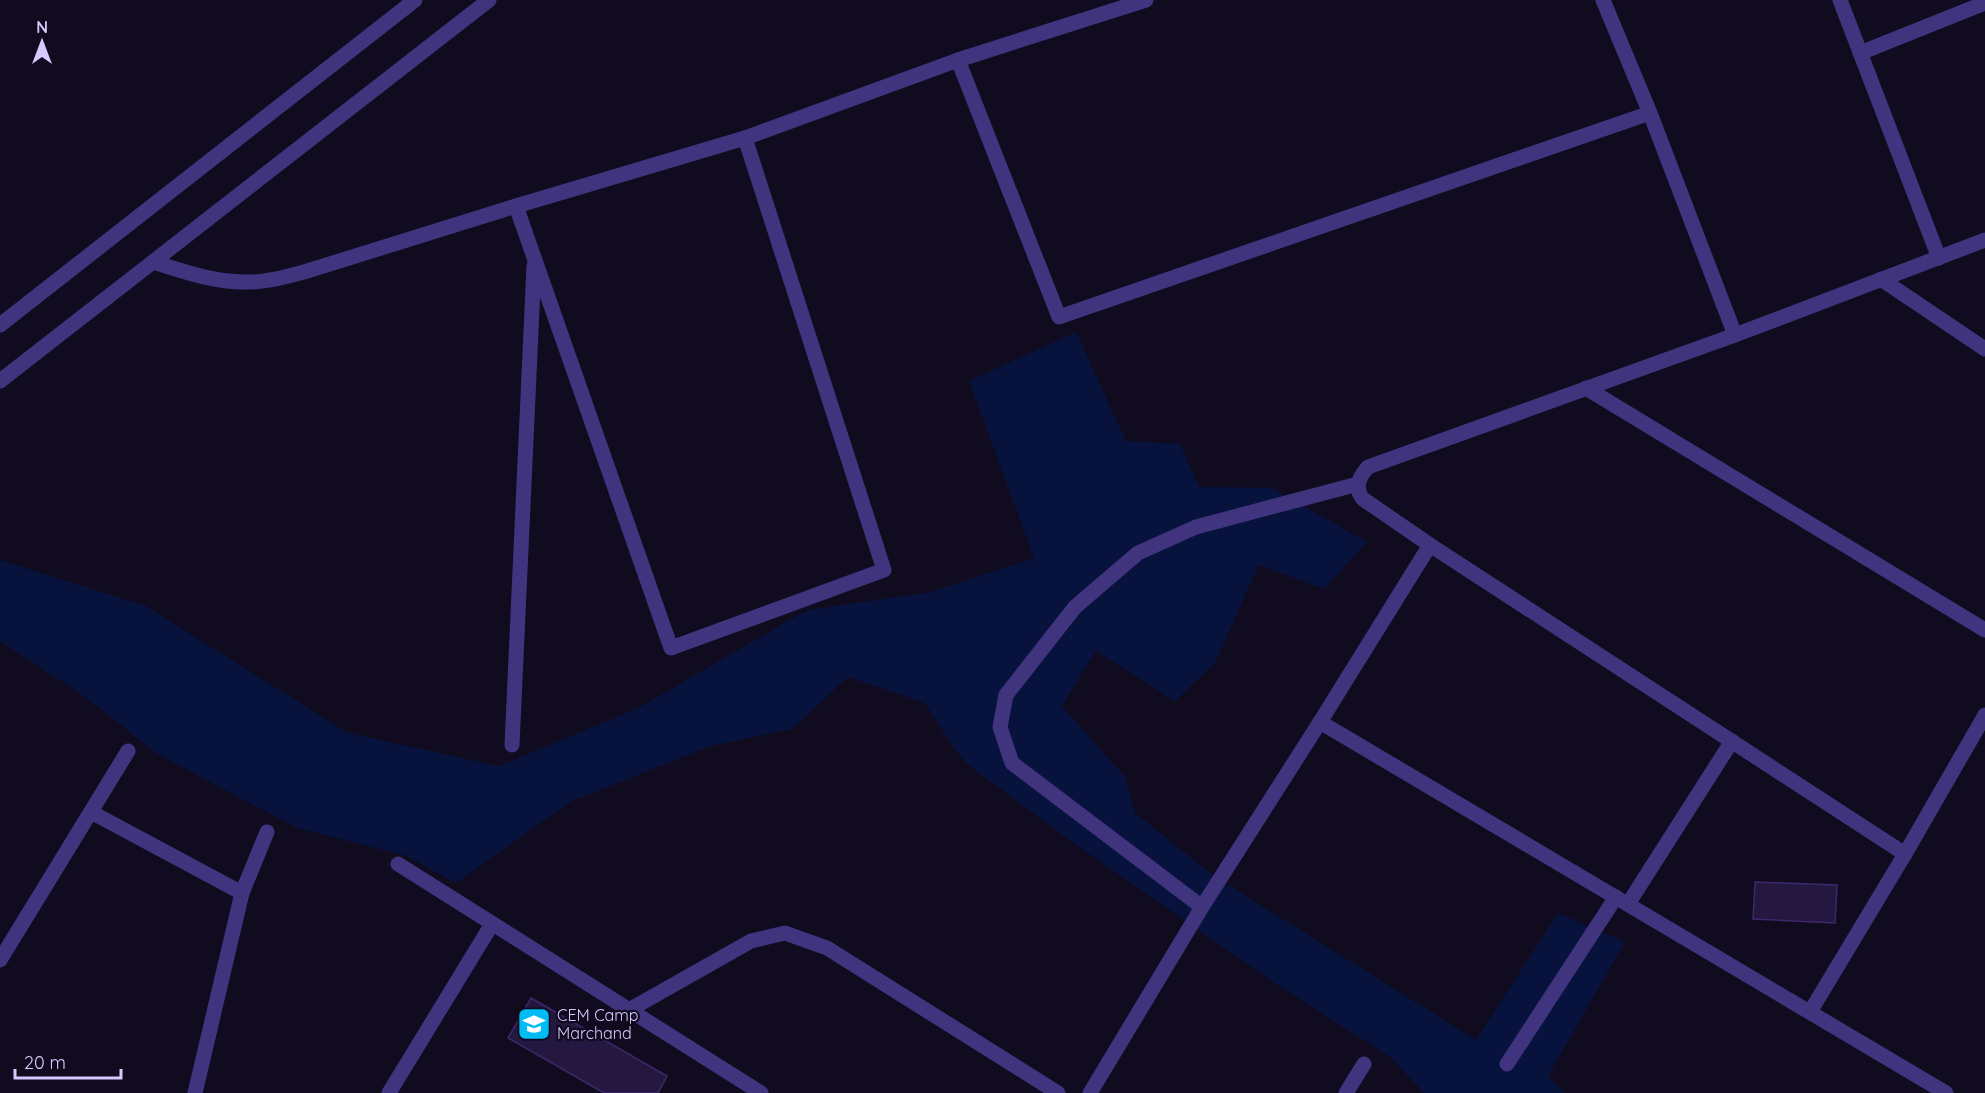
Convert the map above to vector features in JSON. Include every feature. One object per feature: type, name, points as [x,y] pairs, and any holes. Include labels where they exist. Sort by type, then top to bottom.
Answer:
[{"type":"street","points":[[0,325],[415,0]]},
{"type":"street","points":[[0,381],[489,0]]},
{"type":"street","points":[[153,262],[213,279],[244,282],[273,280],[304,272],[745,138],[958,60],[1146,0]]},
{"type":"street","points":[[1603,0],[1650,113],[1735,335]]},
{"type":"street","points":[[1840,0],[1939,258]]},
{"type":"street","points":[[1860,53],[1985,3]]},
{"type":"street","points":[[958,60],[1059,317],[1650,113]]},
{"type":"street","points":[[516,206],[671,648],[884,570],[745,138]]},
{"type":"street","points":[[1905,854],[1430,545],[1363,499],[1358,493],[1358,484],[1368,468],[1735,335],[1985,240]]},
{"type":"street","points":[[512,745],[534,256]]},
{"type":"street","points":[[1881,279],[1985,349]]},
{"type":"street","points":[[1586,388],[1985,630]]},
{"type":"street","points":[[1202,907],[1012,763],[999,728],[1006,695],[1075,607],[1138,553],[1196,527],[1358,484]]},
{"type":"street","points":[[1090,1093],[1202,907],[1430,545]]},
{"type":"street","points":[[1810,1012],[1985,715]]},
{"type":"street","points":[[1320,722],[1946,1093]]},
{"type":"street","points":[[1507,1064],[1732,741]]},
{"type":"street","points":[[2,954],[128,751]]},
{"type":"street","points":[[91,812],[242,893]]},
{"type":"street","points":[[195,1093],[242,893],[267,832]]},
{"type":"street","points":[[398,864],[761,1093]]},
{"type":"street","points":[[389,1093],[492,924]]},
{"type":"street","points":[[629,1010],[750,941],[785,933],[827,948],[1058,1093]]},
{"type":"street","points":[[1346,1093],[1364,1064]]},
{"type":"water","points":[[1076,332],[1126,441],[1180,444],[1199,487],[1272,488],[1367,542],[1324,589],[1259,565],[1215,663],[1175,701],[1096,651],[1062,706],[1126,778],[1135,813],[1215,877],[1476,1040],[1558,913],[1625,942],[1548,1076],[1565,1093],[1424,1093],[1390,1057],[1276,984],[1072,842],[968,765],[955,750],[925,703],[848,677],[792,729],[711,746],[570,802],[456,883],[407,856],[297,828],[156,753],[84,696],[0,641],[0,560],[146,606],[348,733],[499,766],[638,708],[807,610],[931,592],[1034,558],[969,381]]},
{"type":"building","points":[[1755,882],[1837,885],[1835,923],[1753,919]]},
{"type":"building","points":[[531,998],[667,1076],[658,1093],[604,1093],[508,1038]]},
{"type":"place","name":"CEM Camp Marchand","points":[[534,1024]]}]
